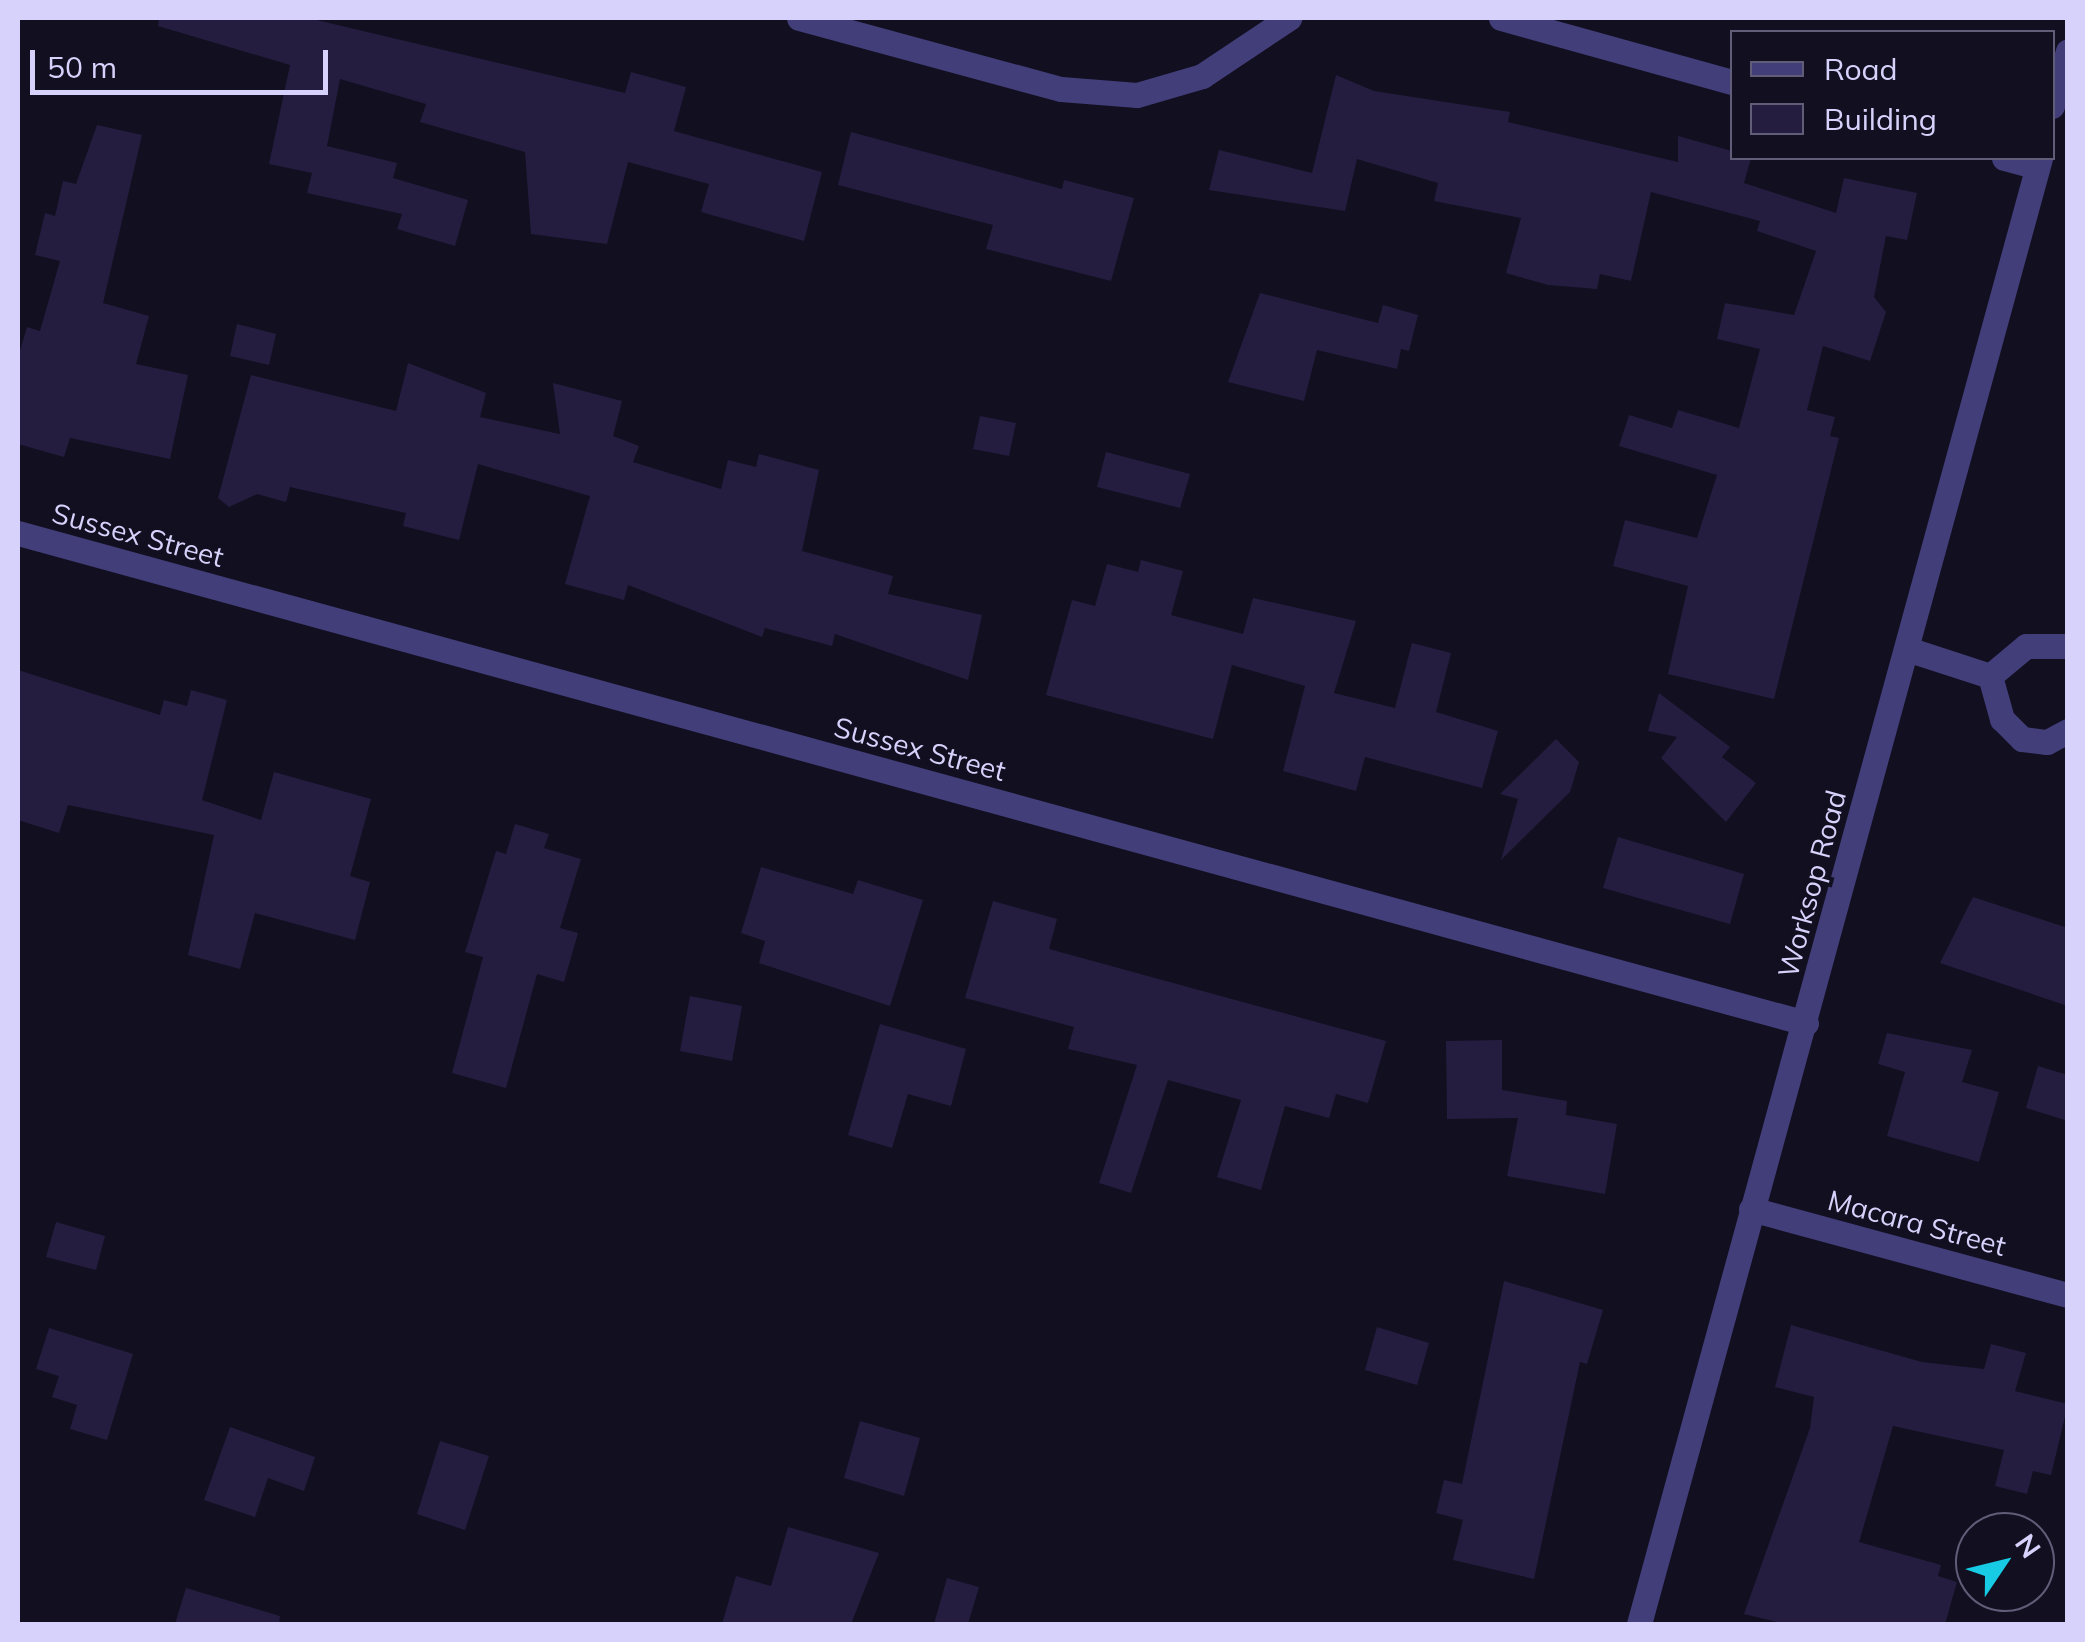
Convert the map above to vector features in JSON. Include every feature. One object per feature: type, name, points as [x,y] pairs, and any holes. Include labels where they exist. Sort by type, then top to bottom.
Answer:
[{"type":"street","points":[[799,18],[1061,89],[1137,94],[1202,76],[1289,18]]},
{"type":"street","points":[[1502,18],[1730,81]]},
{"type":"street","points":[[2058,103],[2068,51]]},
{"type":"street","name":"Worksop Road","points":[[1638,1624],[1806,1023],[2039,162]]},
{"type":"street","name":"Sussex Street","points":[[18,533],[1806,1023]]},
{"type":"street","points":[[1990,676],[2026,646],[2068,646]]},
{"type":"street","points":[[1907,649],[1990,676]]},
{"type":"street","points":[[1990,676],[2002,719],[2022,739],[2047,742],[2068,731]]},
{"type":"street","name":"Macara Street","points":[[1751,1209],[2068,1295]]},
{"type":"building","points":[[159,18],[308,18],[625,93],[631,72],[686,87],[674,131],[822,172],[804,241],[701,212],[709,184],[628,162],[607,244],[531,234],[525,152],[420,122],[426,104],[340,79],[327,146],[397,163],[393,178],[468,200],[455,246],[397,229],[402,214],[307,193],[312,173],[269,164],[290,65],[158,26]]},
{"type":"building","points":[[1336,75],[1374,91],[1510,112],[1508,122],[1678,162],[1678,136],[1730,150],[1730,160],[1750,160],[1744,183],[1836,213],[1844,178],[1917,193],[1907,240],[1886,236],[1874,297],[1886,312],[1870,361],[1823,346],[1807,410],[1835,417],[1830,436],[1839,438],[1774,699],[1668,674],[1688,586],[1613,566],[1625,520],[1697,538],[1717,475],[1619,446],[1629,415],[1672,428],[1678,410],[1739,428],[1760,349],[1717,339],[1725,303],[1794,315],[1816,251],[1757,231],[1760,221],[1651,192],[1631,281],[1600,274],[1597,289],[1548,285],[1506,273],[1521,218],[1434,201],[1438,183],[1357,159],[1345,211],[1209,190],[1219,150],[1312,173]]},
{"type":"building","points":[[97,125],[142,135],[103,303],[149,316],[136,364],[188,375],[170,459],[70,438],[64,457],[18,444],[18,357],[27,327],[40,331],[60,261],[35,255],[45,213],[55,216],[63,181],[76,184]]},
{"type":"building","points":[[851,132],[1062,189],[1064,180],[1134,198],[1111,281],[986,249],[993,225],[838,185]]},
{"type":"building","points":[[1260,293],[1378,323],[1383,305],[1418,315],[1409,351],[1401,349],[1397,369],[1317,350],[1304,401],[1228,382]]},
{"type":"building","points":[[237,324],[276,334],[269,365],[230,356]]},
{"type":"building","points":[[408,363],[486,393],[480,417],[560,434],[553,383],[622,401],[613,436],[639,446],[633,462],[721,489],[728,460],[756,467],[759,454],[819,470],[802,551],[893,576],[888,594],[982,615],[968,680],[835,634],[832,646],[765,628],[762,637],[628,585],[624,600],[565,584],[590,496],[478,464],[459,540],[403,526],[406,513],[290,487],[286,502],[257,494],[229,507],[218,498],[251,375],[396,411]]},
{"type":"building","points":[[980,416],[1016,423],[1009,456],[973,449]]},
{"type":"building","points":[[1106,452],[1190,474],[1180,508],[1097,487]]},
{"type":"building","points":[[1141,560],[1183,571],[1171,615],[1243,634],[1253,598],[1356,621],[1334,693],[1395,708],[1412,643],[1451,653],[1436,712],[1498,731],[1482,788],[1365,757],[1356,791],[1283,771],[1305,686],[1232,665],[1213,739],[1046,695],[1072,600],[1095,606],[1107,564],[1138,572]]},
{"type":"building","points":[[18,670],[160,715],[164,700],[187,706],[191,690],[227,700],[202,800],[261,820],[274,772],[371,799],[350,876],[370,882],[355,940],[255,913],[240,969],[188,955],[214,835],[68,805],[59,833],[18,820]]},
{"type":"building","points":[[1659,693],[1730,747],[1722,757],[1756,783],[1726,822],[1661,758],[1677,737],[1648,731]]},
{"type":"building","points":[[1556,739],[1579,762],[1570,792],[1501,860],[1518,799],[1500,794]]},
{"type":"building","points":[[515,824],[549,834],[544,848],[581,859],[560,928],[578,933],[564,982],[537,974],[506,1088],[452,1073],[483,957],[465,952],[496,851],[506,854]]},
{"type":"building","points":[[1618,837],[1744,874],[1730,924],[1603,888]]},
{"type":"building","points":[[761,867],[853,894],[858,880],[923,900],[890,1006],[759,963],[765,941],[741,933]]},
{"type":"building","points":[[1973,897],[2068,928],[2068,1006],[1940,963]]},
{"type":"building","points":[[993,901],[1057,919],[1049,949],[1386,1041],[1368,1103],[1336,1094],[1329,1118],[1285,1106],[1261,1190],[1217,1177],[1241,1100],[1168,1080],[1131,1193],[1099,1183],[1137,1065],[1068,1049],[1074,1027],[965,998]]},
{"type":"building","points":[[690,996],[742,1006],[732,1061],[680,1051]]},
{"type":"building","points":[[880,1024],[966,1049],[951,1106],[908,1094],[892,1148],[848,1135]]},
{"type":"building","points":[[1887,1033],[1972,1050],[1962,1082],[1999,1092],[1979,1162],[1887,1136],[1905,1072],[1878,1064]]},
{"type":"building","points":[[1502,1040],[1502,1090],[1567,1101],[1566,1115],[1617,1124],[1605,1194],[1507,1176],[1518,1118],[1447,1119],[1446,1041]]},
{"type":"building","points":[[2038,1066],[2068,1075],[2068,1121],[2026,1108]]},
{"type":"building","points":[[56,1222],[105,1236],[96,1270],[46,1257]]},
{"type":"building","points":[[1504,1281],[1603,1310],[1587,1364],[1580,1362],[1534,1579],[1453,1560],[1463,1520],[1436,1513],[1444,1480],[1462,1484]]},
{"type":"building","points":[[1791,1325],[1922,1362],[1984,1369],[1991,1344],[2026,1353],[2015,1391],[2068,1404],[2051,1475],[2033,1471],[2027,1494],[1995,1486],[2004,1450],[1893,1426],[1859,1542],[1941,1565],[1938,1576],[1955,1581],[1945,1624],[1785,1624],[1744,1614],[1810,1428],[1814,1397],[1775,1387]]},
{"type":"building","points":[[1377,1327],[1429,1343],[1417,1385],[1365,1370]]},
{"type":"building","points":[[49,1328],[133,1354],[107,1440],[70,1429],[77,1405],[52,1397],[59,1376],[36,1369]]},
{"type":"building","points":[[860,1421],[920,1438],[904,1496],[844,1478]]},
{"type":"building","points":[[230,1427],[315,1457],[304,1491],[268,1478],[255,1517],[204,1500]]},
{"type":"building","points":[[440,1441],[489,1456],[465,1530],[417,1514]]},
{"type":"building","points":[[788,1527],[879,1553],[851,1624],[722,1624],[736,1576],[771,1586]]},
{"type":"building","points":[[947,1578],[979,1587],[968,1624],[934,1624]]},
{"type":"building","points":[[186,1588],[280,1616],[279,1624],[175,1624]]}]
